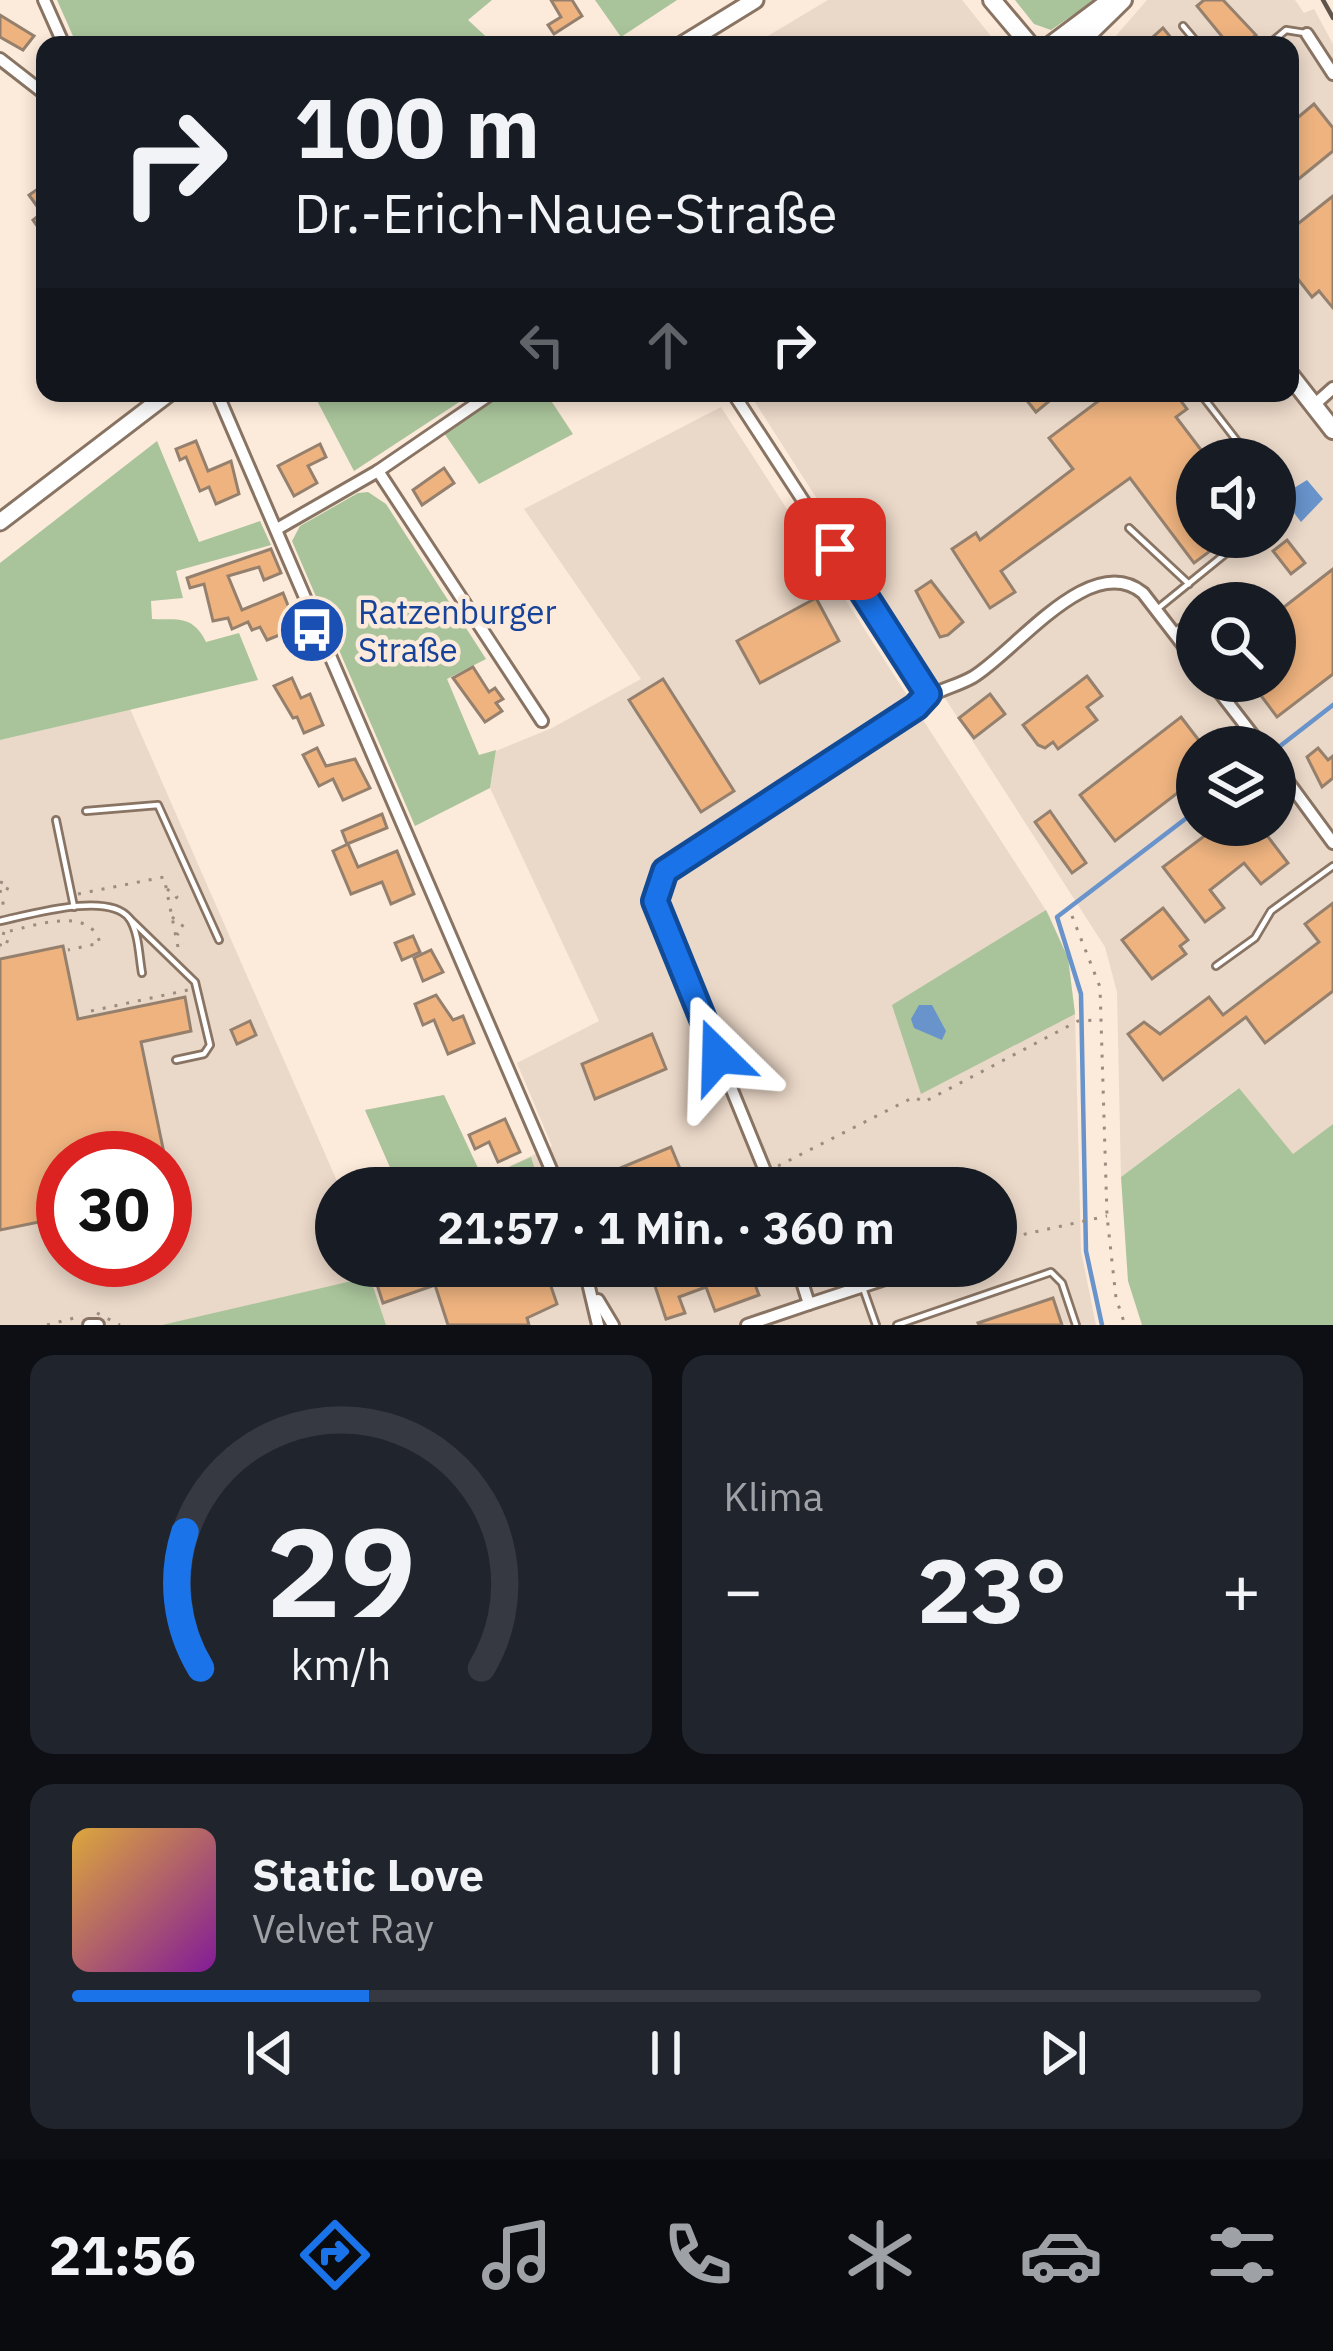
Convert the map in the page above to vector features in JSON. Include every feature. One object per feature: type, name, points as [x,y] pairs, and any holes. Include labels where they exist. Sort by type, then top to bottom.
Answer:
[{"type":"main road","points":[[697,36],[755,0]]},
{"type":"main road","points":[[992,0],[1022,36]]},
{"type":"main road","points":[[1063,36],[1111,0]]},
{"type":"main road","points":[[1086,36],[1124,0]]},
{"type":"main road","points":[[1299,385],[1325,415]]},
{"type":"main road","points":[[0,522],[157,402]]},
{"type":"street","points":[[44,0],[60,36]]},
{"type":"street","points":[[1306,34],[1333,74]]},
{"type":"street","points":[[0,59],[36,87]]},
{"type":"street","points":[[1325,415],[1333,388]]},
{"type":"street","points":[[221,402],[550,1167]]},
{"type":"street","points":[[277,529],[378,471],[479,402]]},
{"type":"street","points":[[739,402],[928,694]]},
{"type":"street","points":[[378,471],[542,721]]},
{"type":"street","points":[[764,1167],[655,901],[665,871],[916,707],[928,694],[971,677],[1084,589],[1107,579],[1132,584],[1176,636]]},
{"type":"street","points":[[1228,702],[1246,726]]},
{"type":"street","points":[[1296,793],[1333,843]]},
{"type":"street","points":[[591,1287],[598,1325]]},
{"type":"street","points":[[804,1287],[809,1304]]},
{"type":"street","points":[[747,1325],[863,1288]]},
{"type":"street","points":[[593,1292],[613,1325]]},
{"type":"street","points":[[88,1325],[98,1325]]},
{"type":"lane","points":[[1184,26],[1192,36]]},
{"type":"lane","points":[[1279,36],[1286,30],[1306,34]]},
{"type":"lane","points":[[1207,402],[1235,438]]},
{"type":"lane","points":[[1129,528],[1187,582]]},
{"type":"lane","points":[[1191,582],[1221,558]]},
{"type":"lane","points":[[1156,610],[1176,594]]},
{"type":"lane","points":[[86,812],[138,805],[163,810],[219,940]]},
{"type":"lane","points":[[56,820],[74,907]]},
{"type":"lane","points":[[1216,966],[1255,938],[1271,911],[1333,866]]},
{"type":"lane","points":[[0,921],[74,907],[116,908],[129,918],[199,990],[210,1045],[204,1054],[176,1060]]},
{"type":"lane","points":[[129,918],[142,973]]},
{"type":"lane","points":[[897,1325],[1051,1272],[1062,1283],[1076,1325]]},
{"type":"lane","points":[[863,1288],[876,1325]]},
{"type":"path","points":[[72,896],[164,877],[188,991],[91,1011]]},
{"type":"path","points":[[0,882],[9,885],[2,899]]},
{"type":"path","points":[[1072,916],[1100,986],[1107,1216],[1115,1298],[1125,1325]]},
{"type":"path","points":[[172,917],[184,927],[176,936]]},
{"type":"path","points":[[6,933],[65,921],[89,925],[98,933],[100,943],[68,950]]},
{"type":"path","points":[[776,1167],[914,1097],[924,1102],[1078,1021],[1102,1020]]},
{"type":"path","points":[[1017,1235],[1107,1216]]},
{"type":"shaded area","points":[[828,0],[962,0],[991,36],[768,36]]},
{"type":"shaded area","points":[[1147,0],[1295,0],[1304,13],[1314,9],[1333,44],[1333,1124],[1293,1155],[1238,1088],[1121,1177],[1117,992],[1105,947],[755,402],[1299,402],[1299,36],[1116,36]]},
{"type":"shaded area","points":[[721,407],[1049,915],[1068,958],[1075,1014],[1081,1251],[1096,1325],[0,1325],[0,740],[130,709],[331,1167],[315,1167],[315,1287],[1017,1287],[1017,1167],[508,1167],[552,1146],[517,1063],[599,1021],[490,788],[496,751],[552,728],[641,679],[524,509]]},
{"type":"shaded area","points":[[444,1095],[477,1167],[390,1167],[365,1110]]},
{"type":"green space","points":[[57,0],[492,0],[468,20],[485,36],[73,36]]},
{"type":"green space","points":[[595,0],[677,0],[623,36]]},
{"type":"green space","points":[[1015,0],[1095,0],[1051,30],[1034,24]]},
{"type":"green space","points":[[318,402],[459,402],[354,471]]},
{"type":"green space","points":[[490,402],[552,402],[573,434],[479,484],[444,433]]},
{"type":"green space","points":[[157,441],[199,542],[260,521],[271,545],[176,571],[183,598],[151,601],[152,619],[190,623],[206,642],[239,633],[258,680],[0,740],[0,563]]},
{"type":"green space","points":[[368,492],[386,504],[486,659],[447,679],[479,755],[496,750],[490,788],[415,826],[292,541],[300,526]]},
{"type":"green space","points":[[1046,910],[1068,958],[1075,1014],[921,1094],[892,1005]]},
{"type":"green space","points":[[1239,1088],[1293,1154],[1333,1124],[1333,1325],[1142,1325],[1128,1281],[1121,1177]]},
{"type":"green space","points":[[444,1095],[477,1167],[390,1167],[365,1110]]},
{"type":"green space","points":[[531,1157],[534,1167],[509,1167]]},
{"type":"green space","points":[[326,1287],[373,1287],[386,1325],[162,1325]]},
{"type":"water","points":[[1307,480],[1323,499],[1301,522],[1296,516],[1296,487]]},
{"type":"water","points":[[919,1005],[932,1005],[946,1031],[942,1040],[914,1028],[911,1019]]},
{"type":"building","points":[[551,0],[572,0],[582,16],[554,34],[548,25],[561,17]]},
{"type":"building","points":[[1204,0],[1223,0],[1256,35],[1222,36],[1197,6]]},
{"type":"building","points":[[0,15],[34,36],[23,50],[0,37]]},
{"type":"building","points":[[1314,104],[1333,128],[1333,151],[1299,179],[1299,116]]},
{"type":"building","points":[[1333,196],[1333,308],[1319,291],[1312,297],[1299,280],[1299,223]]},
{"type":"building","points":[[1028,402],[1048,402],[1036,412]]},
{"type":"building","points":[[1097,402],[1182,402],[1187,409],[1176,417],[1192,438],[1176,438],[1176,539],[1130,478],[1001,571],[1015,592],[990,608],[952,549],[976,533],[980,540],[1073,469],[1049,438]]},
{"type":"building","points":[[196,441],[208,471],[231,461],[239,494],[216,504],[209,487],[200,491],[186,457],[180,460],[176,449]]},
{"type":"building","points":[[320,444],[326,457],[308,466],[317,483],[294,496],[278,466]]},
{"type":"building","points":[[444,468],[454,483],[422,505],[413,490]]},
{"type":"building","points":[[271,549],[281,573],[264,580],[259,567],[228,576],[242,610],[283,593],[297,628],[267,640],[260,627],[252,630],[248,622],[232,629],[228,618],[213,621],[204,584],[190,588],[187,578]]},
{"type":"building","points":[[1296,552],[1305,563],[1291,574],[1278,558],[1296,558]]},
{"type":"building","points":[[1333,569],[1333,674],[1277,717],[1266,702],[1296,702],[1296,598]]},
{"type":"building","points":[[931,581],[963,622],[940,637],[916,591]]},
{"type":"building","points":[[816,598],[839,641],[760,683],[737,641]]},
{"type":"building","points":[[473,667],[489,692],[495,688],[503,699],[496,703],[502,711],[485,722],[453,678]]},
{"type":"building","points":[[1087,676],[1102,696],[1087,707],[1097,720],[1058,749],[1053,742],[1045,748],[1038,745],[1023,725]]},
{"type":"building","points":[[292,678],[301,698],[310,694],[323,725],[304,733],[297,717],[293,718],[274,686]]},
{"type":"building","points":[[663,679],[734,791],[701,812],[629,700]]},
{"type":"building","points":[[990,694],[1005,714],[974,738],[959,718]]},
{"type":"building","points":[[1181,717],[1188,726],[1176,726],[1176,794],[1115,841],[1080,795]]},
{"type":"building","points":[[317,748],[326,766],[355,759],[370,788],[343,800],[333,779],[319,786],[303,755]]},
{"type":"building","points":[[1318,748],[1328,760],[1333,756],[1333,778],[1322,787],[1307,757]]},
{"type":"building","points":[[1050,811],[1086,863],[1072,873],[1035,822]]},
{"type":"building","points":[[382,814],[387,828],[347,844],[342,831]]},
{"type":"building","points":[[348,844],[358,867],[397,851],[414,894],[391,904],[382,882],[351,894],[333,851]]},
{"type":"building","points":[[1191,846],[1275,846],[1288,863],[1261,884],[1244,863],[1210,890],[1224,908],[1205,922],[1163,867]]},
{"type":"building","points":[[1333,903],[1333,991],[1265,1043],[1246,1017],[1163,1080],[1128,1034],[1144,1022],[1160,1034],[1209,997],[1223,1015],[1319,942],[1305,924]]},
{"type":"building","points":[[1163,908],[1188,940],[1180,946],[1186,954],[1152,979],[1122,940]]},
{"type":"building","points":[[413,936],[420,952],[402,960],[395,943]]},
{"type":"building","points":[[63,946],[78,1019],[185,997],[191,1031],[141,1042],[159,1131],[36,1131],[36,1223],[0,1230],[0,959]]},
{"type":"building","points":[[431,950],[443,972],[423,981],[414,958]]},
{"type":"building","points":[[436,995],[453,1020],[463,1016],[474,1043],[448,1054],[434,1020],[423,1025],[415,1004]]},
{"type":"building","points":[[250,1021],[256,1035],[237,1044],[231,1030]]},
{"type":"building","points":[[652,1034],[666,1069],[595,1099],[582,1064]]},
{"type":"building","points":[[505,1119],[520,1152],[498,1162],[489,1142],[475,1149],[469,1135]]},
{"type":"building","points":[[671,1147],[679,1167],[623,1167]]},
{"type":"building","points":[[378,1287],[429,1287],[383,1303]]},
{"type":"building","points":[[436,1287],[551,1287],[557,1304],[527,1318],[529,1325],[448,1325]]},
{"type":"building","points":[[655,1287],[706,1287],[679,1297],[685,1313],[666,1319]]},
{"type":"building","points":[[706,1287],[756,1287],[759,1295],[715,1311]]},
{"type":"building","points":[[1053,1298],[1062,1325],[978,1323]]},
{"type":"waterway","points":[[1296,734],[1333,705]]},
{"type":"waterway","points":[[1102,1325],[1086,1251],[1081,994],[1057,917],[1176,826]]},
{"type":"railway","points":[[1323,0],[1333,18]]},
{"type":"place","name":"Ratzenburger Straße","points":[[312,630]]},
{"type":"route","points":[[718,1056],[655,901],[665,871],[916,707],[928,694],[835,549]]}]
